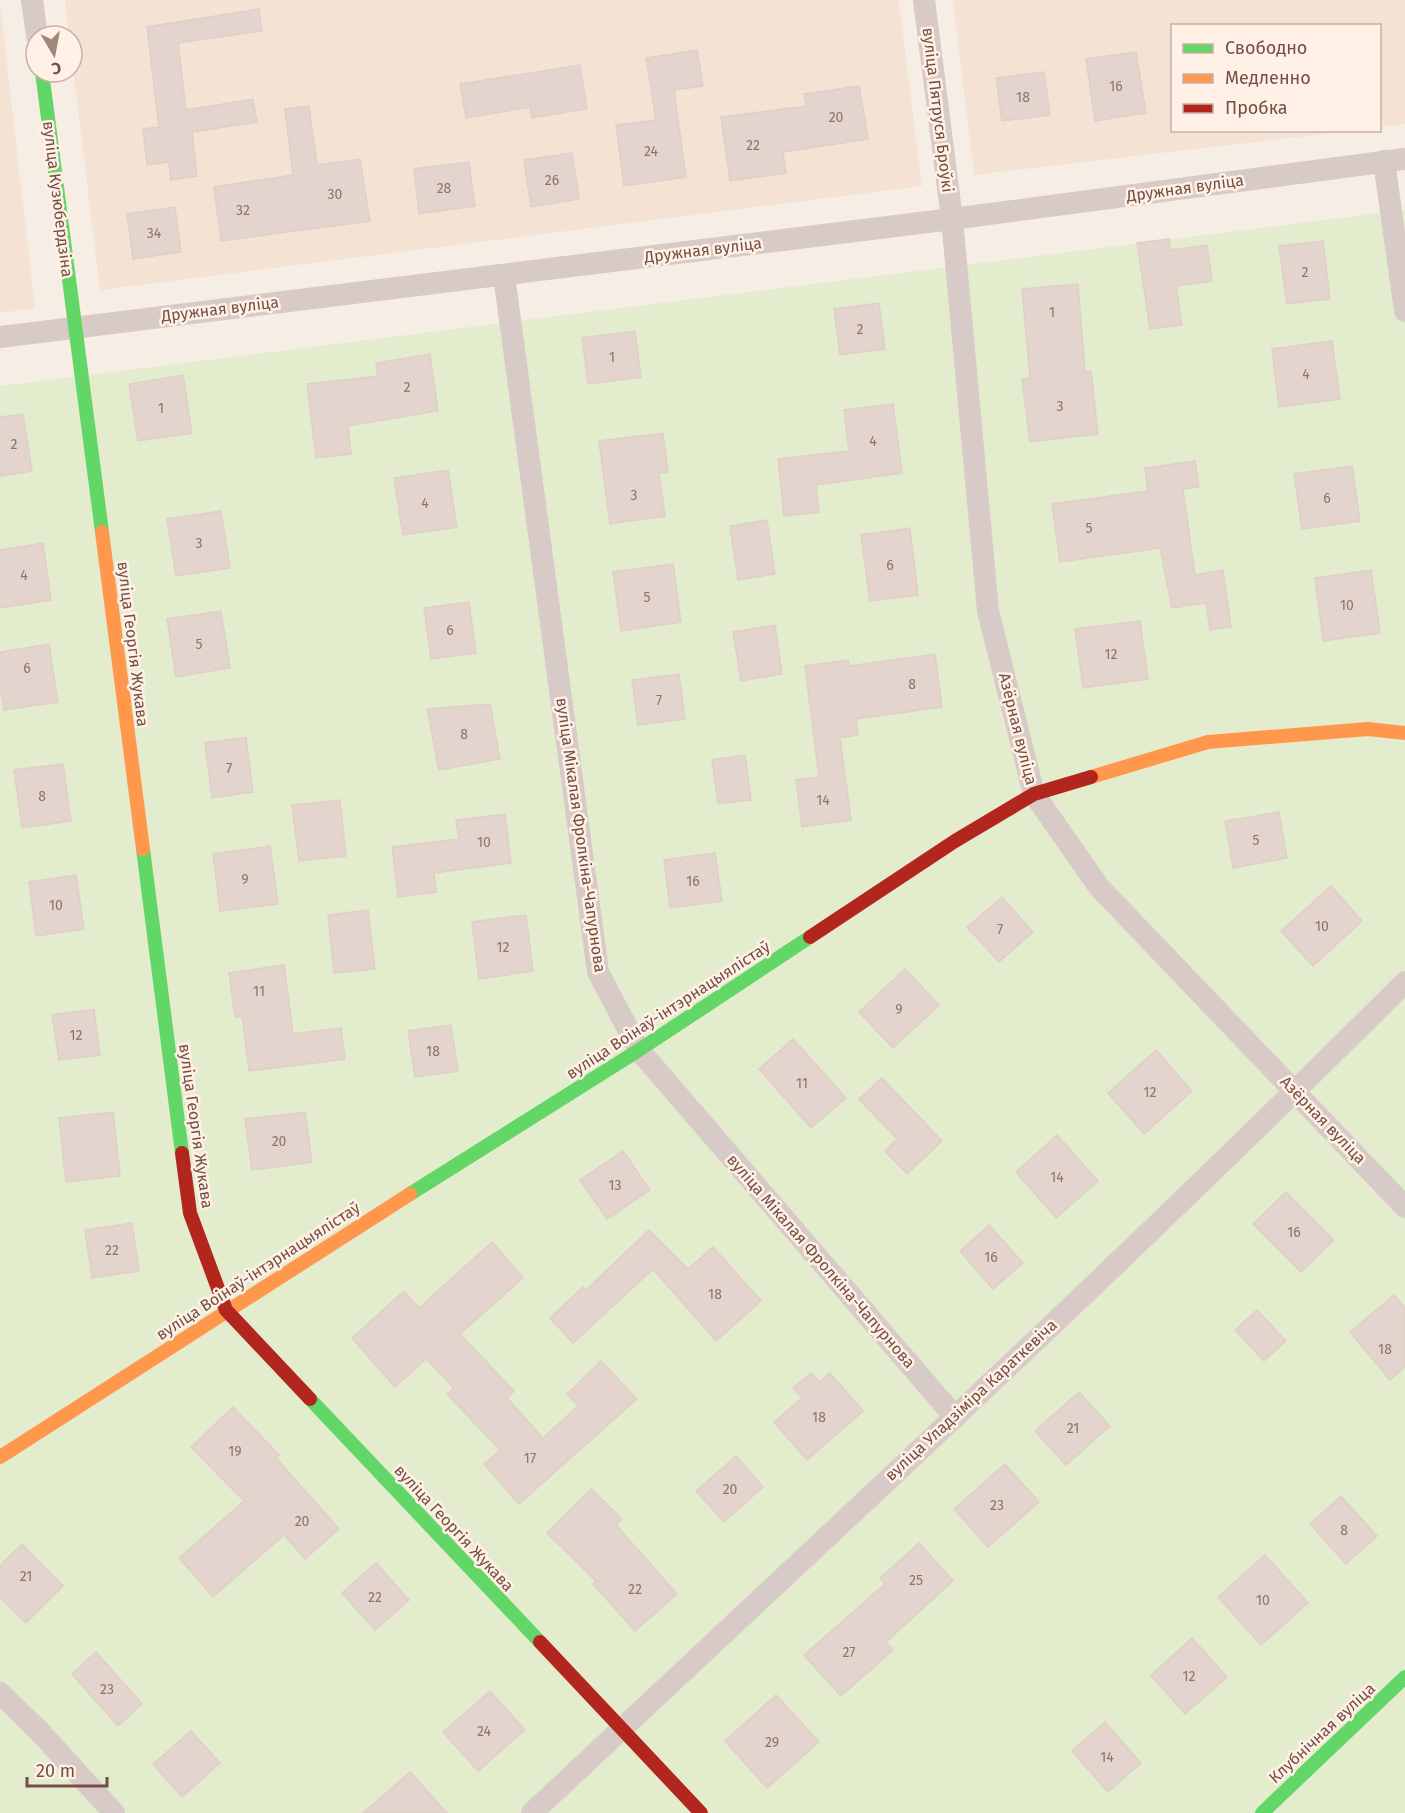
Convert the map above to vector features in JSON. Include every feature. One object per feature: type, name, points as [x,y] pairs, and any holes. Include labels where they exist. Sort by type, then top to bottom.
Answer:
[{"type":"street","points":[[32,0],[35,24]]},
{"type":"street","name":"вуліца Пятруся Броўкі","points":[[924,0],[952,219]]},
{"type":"street","name":"вуліца Кузюбердзіна","points":[[44,84],[75,326]]},
{"type":"street","points":[[1395,160],[1405,311]]},
{"type":"street","name":"Дружная вуліца","points":[[0,337],[952,219],[1395,160]]},
{"type":"street","name":"Азёрная вуліца","points":[[952,219],[988,611],[1034,794],[1099,887],[1405,1207]]},
{"type":"street","name":"вуліца Мікалая Фролкіна-Чапурнова","points":[[504,275],[598,972],[639,1050],[955,1417]]},
{"type":"street","name":"вуліца Георгія Жукава","points":[[75,326],[190,1213],[226,1310],[701,1813]]},
{"type":"street","name":"вуліца Воінаў-інтэрнацыялістаў","points":[[0,1458],[226,1310],[639,1050],[955,841],[1034,794],[1209,742],[1368,729],[1405,733]]},
{"type":"street","name":"вуліца Уладзіміра Караткевіча","points":[[532,1813],[955,1417],[1295,1091],[1405,982]]},
{"type":"street","name":"Клубнічная вуліца","points":[[1262,1813],[1405,1677]]},
{"type":"street","points":[[0,1693],[40,1732],[114,1813]]},
{"type":"shaded area","points":[[65,0],[899,0],[922,186],[100,290],[75,84],[84,84],[84,24],[68,24]]},
{"type":"shaded area","points":[[953,0],[1405,0],[1405,124],[1381,127],[1381,24],[1171,24],[1171,132],[1340,132],[974,175]]},
{"type":"shaded area","points":[[0,3],[35,308],[0,313]]},
{"type":"green space","points":[[1405,210],[1405,1813],[0,1813],[0,386]]},
{"type":"building","points":[[259,9],[262,31],[178,43],[186,110],[253,99],[257,122],[192,132],[197,176],[171,180],[169,162],[147,165],[143,129],[159,127],[147,27]]},
{"type":"building","points":[[697,50],[703,86],[674,90],[686,177],[624,186],[616,125],[656,120],[646,58]]},
{"type":"building","points":[[1136,52],[1146,113],[1095,121],[1086,59]]},
{"type":"building","points":[[580,65],[587,109],[532,118],[530,107],[466,118],[460,84]]},
{"type":"building","points":[[1044,72],[1050,115],[1002,121],[996,78]]},
{"type":"building","points":[[859,86],[868,139],[783,152],[786,173],[730,181],[721,117],[806,106],[804,94]]},
{"type":"building","points":[[309,106],[317,165],[360,159],[370,221],[221,241],[214,187],[293,175],[285,109]]},
{"type":"building","points":[[572,153],[579,199],[531,207],[524,160]]},
{"type":"building","points":[[469,162],[475,206],[419,214],[414,169]]},
{"type":"building","points":[[175,207],[181,252],[133,259],[127,214]]},
{"type":"building","points":[[1169,239],[1171,250],[1207,245],[1212,281],[1176,286],[1182,325],[1150,329],[1137,243]]},
{"type":"building","points":[[1323,241],[1330,299],[1287,304],[1279,246]]},
{"type":"building","points":[[1078,284],[1085,371],[1091,371],[1098,434],[1030,442],[1022,379],[1030,378],[1022,289]]},
{"type":"building","points":[[879,303],[885,349],[840,355],[834,309]]},
{"type":"building","points":[[635,331],[641,377],[588,384],[582,338]]},
{"type":"building","points":[[1332,341],[1340,399],[1279,407],[1272,349]]},
{"type":"building","points":[[430,354],[438,411],[348,426],[351,454],[316,458],[307,384],[378,376],[376,363]]},
{"type":"building","points":[[183,375],[192,433],[138,441],[129,384]]},
{"type":"building","points":[[893,404],[902,473],[816,485],[819,512],[784,516],[778,459],[849,451],[844,410]]},
{"type":"building","points":[[23,414],[32,471],[0,476],[0,417]]},
{"type":"building","points":[[663,433],[668,472],[659,473],[665,516],[610,524],[599,441]]},
{"type":"building","points":[[1195,461],[1199,487],[1183,489],[1195,575],[1223,570],[1231,627],[1210,630],[1206,603],[1172,608],[1160,548],[1060,562],[1052,504],[1148,491],[1145,468]]},
{"type":"building","points":[[1352,466],[1360,521],[1302,529],[1294,474]]},
{"type":"building","points":[[448,470],[457,527],[403,535],[394,478]]},
{"type":"building","points":[[221,511],[230,568],[176,576],[167,519]]},
{"type":"building","points":[[767,520],[775,574],[738,580],[730,526]]},
{"type":"building","points":[[910,528],[918,595],[870,601],[861,535]]},
{"type":"building","points":[[43,543],[51,600],[0,608],[0,550]]},
{"type":"building","points":[[673,564],[681,622],[621,631],[613,572]]},
{"type":"building","points":[[1371,570],[1380,633],[1323,641],[1315,578]]},
{"type":"building","points":[[469,602],[476,653],[431,659],[424,608]]},
{"type":"building","points":[[221,611],[230,668],[176,677],[167,619]]},
{"type":"building","points":[[1140,621],[1148,679],[1083,688],[1075,629]]},
{"type":"building","points":[[775,625],[782,674],[741,681],[733,632]]},
{"type":"building","points":[[49,644],[58,702],[4,710],[0,685],[0,652]]},
{"type":"building","points":[[935,654],[942,707],[856,719],[858,735],[840,738],[851,820],[802,827],[796,780],[819,777],[805,666],[848,660],[849,666]]},
{"type":"building","points":[[679,674],[685,719],[638,725],[632,680]]},
{"type":"building","points":[[490,704],[500,759],[439,770],[427,709]]},
{"type":"building","points":[[246,737],[253,792],[212,798],[205,743]]},
{"type":"building","points":[[745,755],[751,800],[718,804],[712,760]]},
{"type":"building","points":[[63,764],[71,821],[22,828],[14,770]]},
{"type":"building","points":[[340,800],[346,856],[299,861],[292,805]]},
{"type":"building","points":[[1279,812],[1287,858],[1233,868],[1225,821]]},
{"type":"building","points":[[505,814],[511,863],[434,873],[436,892],[398,897],[392,847],[459,839],[456,820]]},
{"type":"building","points":[[270,846],[278,904],[220,911],[213,854]]},
{"type":"building","points":[[715,853],[722,901],[670,908],[664,860]]},
{"type":"building","points":[[76,875],[84,929],[36,936],[29,882]]},
{"type":"building","points":[[1331,886],[1362,921],[1313,966],[1281,931]]},
{"type":"building","points":[[1002,897],[1033,932],[999,962],[967,927]]},
{"type":"building","points":[[368,910],[375,969],[334,973],[328,915]]},
{"type":"building","points":[[526,915],[533,971],[479,979],[472,922]]},
{"type":"building","points":[[284,965],[293,1034],[341,1028],[345,1059],[249,1071],[242,1016],[235,1017],[229,973]]},
{"type":"building","points":[[905,969],[939,1005],[893,1048],[859,1012]]},
{"type":"building","points":[[94,1009],[100,1055],[59,1060],[52,1015]]},
{"type":"building","points":[[451,1025],[458,1071],[415,1077],[408,1031]]},
{"type":"building","points":[[793,1039],[846,1098],[811,1128],[759,1069]]},
{"type":"building","points":[[1156,1050],[1192,1091],[1144,1134],[1108,1093]]},
{"type":"building","points":[[882,1078],[942,1141],[907,1174],[885,1151],[897,1139],[859,1099]]},
{"type":"building","points":[[113,1112],[120,1176],[66,1182],[59,1118]]},
{"type":"building","points":[[305,1112],[312,1162],[252,1170],[245,1119]]},
{"type":"building","points":[[1057,1135],[1098,1181],[1056,1218],[1016,1172]]},
{"type":"building","points":[[623,1151],[650,1190],[607,1219],[580,1180]]},
{"type":"building","points":[[1286,1192],[1334,1240],[1301,1272],[1253,1224]]},
{"type":"building","points":[[132,1223],[139,1271],[92,1278],[85,1230]]},
{"type":"building","points":[[989,1225],[1023,1263],[993,1289],[960,1251]]},
{"type":"building","points":[[649,1230],[688,1269],[713,1247],[761,1301],[716,1341],[653,1269],[573,1343],[550,1318],[583,1287],[586,1290]]},
{"type":"building","points":[[492,1242],[523,1278],[460,1334],[514,1391],[507,1398],[543,1438],[578,1406],[567,1394],[601,1361],[637,1399],[519,1504],[484,1464],[500,1450],[447,1394],[454,1388],[426,1359],[395,1387],[352,1338],[404,1291],[419,1308]]},
{"type":"building","points":[[1394,1295],[1405,1308],[1405,1367],[1390,1380],[1350,1332]]},
{"type":"building","points":[[1257,1310],[1286,1341],[1264,1361],[1235,1330]]},
{"type":"building","points":[[811,1373],[819,1382],[830,1373],[863,1411],[807,1460],[774,1422],[802,1398],[793,1388]]},
{"type":"building","points":[[1079,1392],[1110,1426],[1066,1465],[1035,1431]]},
{"type":"building","points":[[233,1407],[279,1455],[276,1458],[339,1529],[305,1559],[284,1535],[213,1597],[179,1558],[244,1501],[191,1447]]},
{"type":"building","points":[[736,1456],[763,1487],[724,1522],[696,1491]]},
{"type":"building","points":[[1005,1464],[1039,1502],[988,1547],[954,1509]]},
{"type":"building","points":[[591,1489],[622,1519],[616,1525],[677,1594],[635,1631],[593,1584],[596,1581],[547,1533]]},
{"type":"building","points":[[1341,1496],[1377,1536],[1346,1564],[1310,1524]]},
{"type":"building","points":[[919,1543],[953,1581],[886,1642],[893,1650],[841,1696],[804,1655],[885,1584],[880,1578]]},
{"type":"building","points":[[22,1544],[63,1586],[26,1623],[0,1597],[0,1566]]},
{"type":"building","points":[[1265,1555],[1308,1603],[1261,1645],[1218,1597]]},
{"type":"building","points":[[376,1563],[409,1600],[375,1630],[342,1593]]},
{"type":"building","points":[[1192,1638],[1227,1677],[1185,1714],[1151,1675]]},
{"type":"building","points":[[96,1652],[142,1704],[118,1726],[72,1674]]},
{"type":"building","points":[[490,1691],[525,1730],[478,1771],[443,1732]]},
{"type":"building","points":[[776,1695],[819,1742],[767,1788],[725,1741]]},
{"type":"building","points":[[1105,1722],[1141,1763],[1108,1792],[1072,1751]]},
{"type":"building","points":[[191,1731],[220,1763],[182,1797],[153,1764]]},
{"type":"building","points":[[410,1772],[447,1813],[363,1813]]},
{"type":"traffic: fast","points":[[44,84],[102,532]]},
{"type":"traffic: fast","points":[[143,849],[182,1153]]},
{"type":"traffic: fast","points":[[410,1194],[639,1050],[810,937]]},
{"type":"traffic: fast","points":[[310,1399],[540,1642]]},
{"type":"traffic: fast","points":[[1262,1813],[1405,1677]]},
{"type":"traffic: slow","points":[[102,532],[143,849]]},
{"type":"traffic: slow","points":[[1091,777],[1208,742],[1368,729],[1405,733]]},
{"type":"traffic: slow","points":[[0,1457],[410,1194]]},
{"type":"traffic: jam","points":[[810,937],[955,841],[1034,794],[1091,777]]},
{"type":"traffic: jam","points":[[182,1153],[190,1213],[226,1310],[310,1399]]},
{"type":"traffic: jam","points":[[540,1642],[701,1813]]}]
